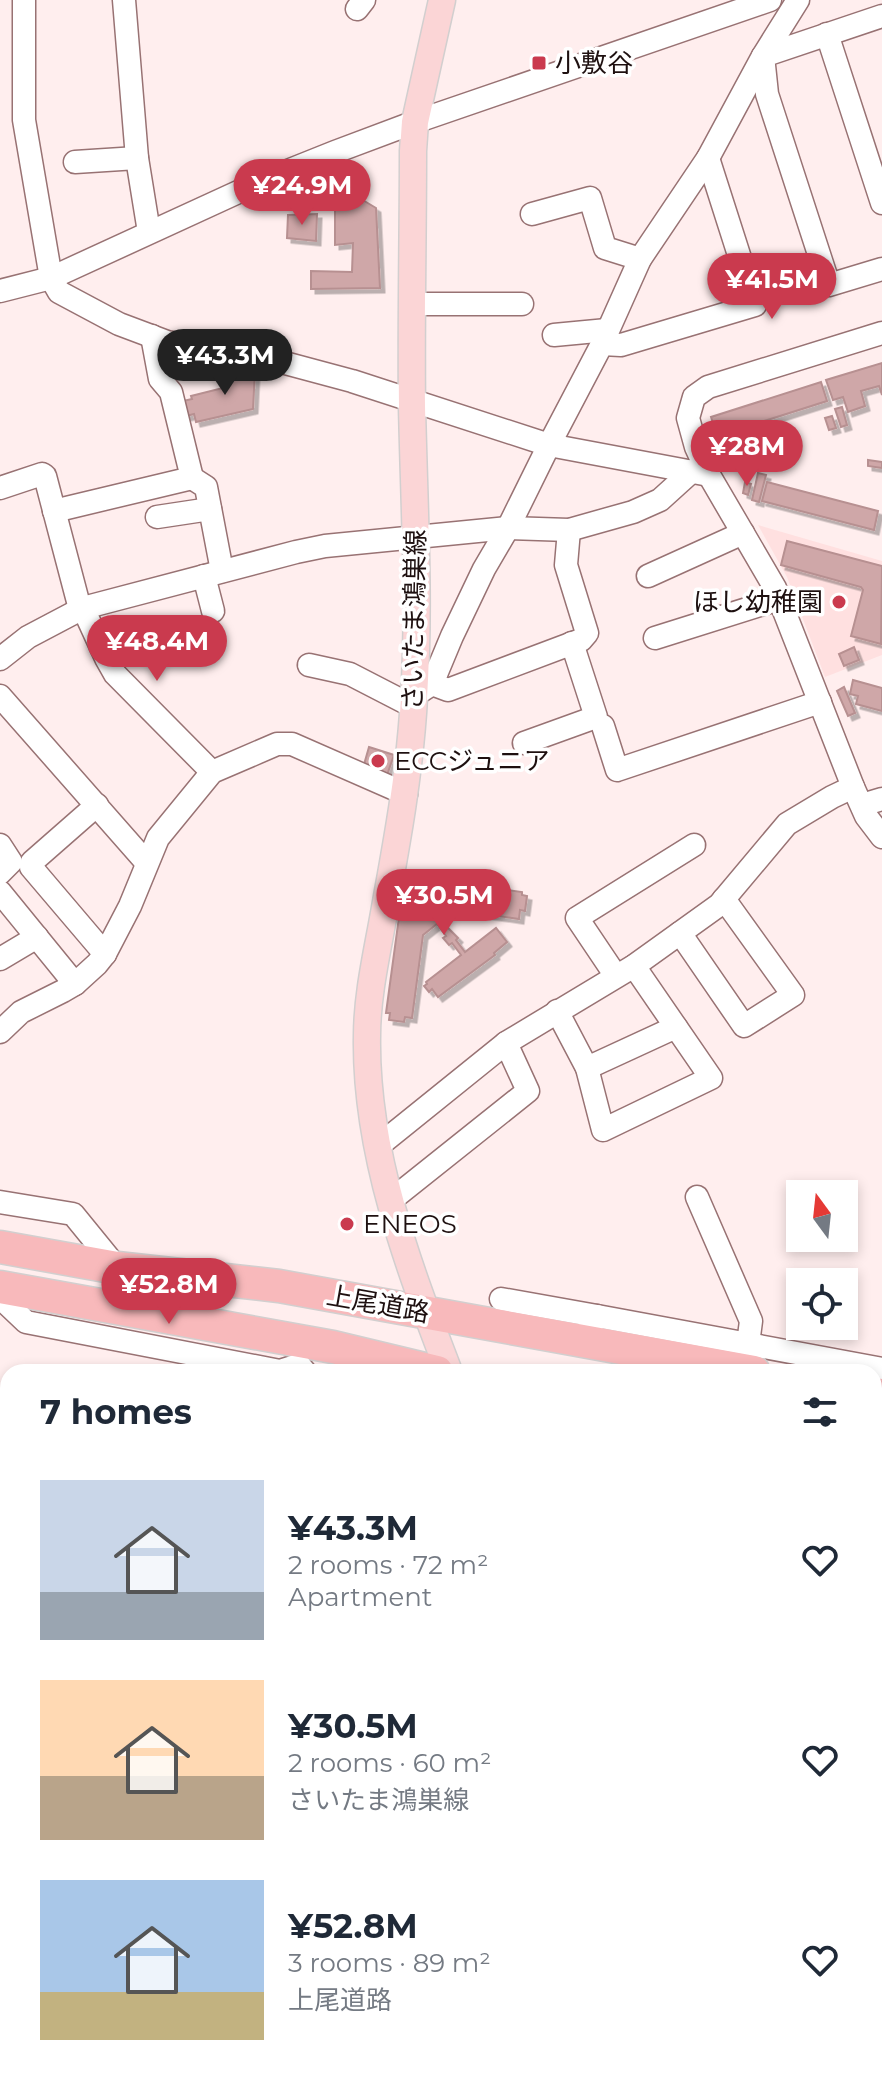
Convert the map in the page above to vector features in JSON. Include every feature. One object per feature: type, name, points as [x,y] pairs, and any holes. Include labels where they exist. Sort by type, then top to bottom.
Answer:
[{"type":"highway","name":"上尾道路","points":[[0,1247],[117,1268],[279,1286],[426,1313],[589,1329],[751,1358]]},
{"type":"highway","name":"上尾道路","points":[[3,1301],[333,1347],[404,1364]]},
{"type":"main road","name":"さいたま鴻巣線","points":[[442,0],[415,122],[413,151],[412,402],[420,696],[374,973],[367,1035],[370,1102],[377,1147],[390,1201],[446,1364]]},
{"type":"street","points":[[24,0],[24,120],[51,278],[59,292],[119,324],[167,342],[270,359],[352,381],[549,445],[701,473]]},
{"type":"street","points":[[124,0],[137,158],[149,232]]},
{"type":"street","points":[[0,291],[51,278],[260,182],[415,122],[770,0]]},
{"type":"street","points":[[420,696],[508,528],[640,259],[708,158],[763,56],[798,0]]},
{"type":"street","points":[[763,56],[882,16]]},
{"type":"street","points":[[827,34],[882,203]]},
{"type":"street","points":[[763,56],[767,94],[829,285],[882,269]]},
{"type":"street","points":[[75,162],[137,158]]},
{"type":"street","points":[[554,335],[604,337],[621,345],[755,305],[708,158]]},
{"type":"street","points":[[532,214],[590,198],[605,248],[640,259]]},
{"type":"street","points":[[413,304],[522,304]]},
{"type":"street","points":[[882,333],[708,387],[694,397],[688,418],[701,473],[743,533],[775,588],[818,696],[866,797],[866,816],[882,837]]},
{"type":"street","points":[[152,336],[160,379],[171,392],[192,478],[206,487],[210,509],[213,611]]},
{"type":"street","points":[[0,659],[28,637],[81,608],[325,546],[508,528],[569,530],[633,512],[660,500],[701,473]]},
{"type":"street","points":[[0,488],[42,474],[45,476],[81,608],[115,674],[212,772]]},
{"type":"street","points":[[54,511],[192,478]]},
{"type":"street","points":[[157,517],[210,509]]},
{"type":"street","points":[[309,665],[420,696],[448,690],[581,640],[587,633],[566,565],[569,530]]},
{"type":"street","points":[[648,576],[743,533]]},
{"type":"street","points":[[655,638],[779,599]]},
{"type":"street","points":[[524,743],[596,717],[572,643]]},
{"type":"street","points":[[0,696],[146,862]]},
{"type":"street","points":[[603,726],[617,770],[818,696]]},
{"type":"street","points":[[0,1032],[21,1012],[75,984],[97,964],[130,906],[146,862],[163,829],[212,772],[285,743],[406,794]]},
{"type":"street","points":[[377,1147],[506,1043],[625,971],[719,905],[787,824],[832,797],[866,797]]},
{"type":"street","points":[[97,805],[32,862],[31,867],[105,954]]},
{"type":"street","points":[[0,845],[11,862],[0,873]]},
{"type":"street","points":[[557,1011],[587,1068],[603,1130],[711,1078],[676,1027],[577,918],[694,845]]},
{"type":"street","points":[[0,892],[75,984]]},
{"type":"street","points":[[680,933],[744,1026],[793,995],[724,899]]},
{"type":"street","points":[[0,959],[37,937]]},
{"type":"street","points":[[587,1068],[676,1027]]},
{"type":"street","points":[[390,1201],[528,1091],[506,1043]]},
{"type":"street","points":[[697,1197],[751,1321],[751,1358],[822,1364]]},
{"type":"street","points":[[0,1202],[73,1214],[117,1268]]},
{"type":"street","points":[[501,1299],[589,1329]]},
{"type":"street","points":[[3,1301],[26,1322],[244,1364]]},
{"type":"street","points":[[308,1364],[333,1347]]},
{"type":"path","points":[[755,305],[829,285]]},
{"type":"shaded area","name":"ほし幼稚園","points":[[758,525],[882,561],[882,655],[825,677],[787,577]]},
{"type":"building","points":[[351,193],[376,208],[380,288],[311,289],[311,271],[352,272],[353,243],[335,245],[335,195]]},
{"type":"building","points":[[317,214],[316,241],[287,238],[288,215]]},
{"type":"building","points":[[882,363],[882,395],[879,386],[861,391],[865,406],[848,412],[843,397],[833,400],[826,380]]},
{"type":"building","points":[[228,368],[255,370],[253,409],[196,422],[194,414],[186,416],[183,401],[227,387]]},
{"type":"building","points":[[821,382],[827,401],[717,436],[711,417]]},
{"type":"building","points":[[842,407],[847,425],[841,427],[835,409]]},
{"type":"building","points":[[832,416],[836,428],[829,430],[825,418]]},
{"type":"building","points":[[709,426],[717,440],[712,443],[703,429]]},
{"type":"building","points":[[868,460],[882,462],[882,468],[868,466]]},
{"type":"building","points":[[758,473],[766,475],[759,502],[752,500]]},
{"type":"building","points":[[745,482],[751,484],[748,495],[743,493]]},
{"type":"building","points":[[767,482],[878,511],[874,530],[762,501]]},
{"type":"building","points":[[787,541],[882,566],[881,644],[851,636],[863,590],[861,587],[781,565]]},
{"type":"building","points":[[854,647],[859,660],[844,666],[839,654]]},
{"type":"building","points":[[853,680],[882,688],[882,711],[856,704],[858,696],[850,694]]},
{"type":"building","points":[[844,687],[855,713],[848,716],[837,691]]},
{"type":"building","name":"ECCジュニア","points":[[369,747],[394,755],[387,775],[363,768]]},
{"type":"building","points":[[445,881],[522,892],[527,896],[525,911],[520,910],[519,919],[455,910],[441,921],[458,938],[456,940],[465,952],[496,928],[507,942],[495,955],[438,997],[432,989],[429,992],[424,986],[426,982],[461,955],[452,943],[449,945],[443,938],[446,936],[437,924],[423,935],[412,1018],[405,1017],[404,1022],[389,1020],[390,1013],[386,1013],[402,901],[418,884],[440,885]]},
{"type":"place","name":"小敷谷","points":[[539,63]]},
{"type":"place","name":"ほし幼稚園","points":[[839,602]]},
{"type":"place","name":"ECCジュニア","points":[[378,761]]},
{"type":"place","name":"ENEOS","points":[[347,1224]]}]
